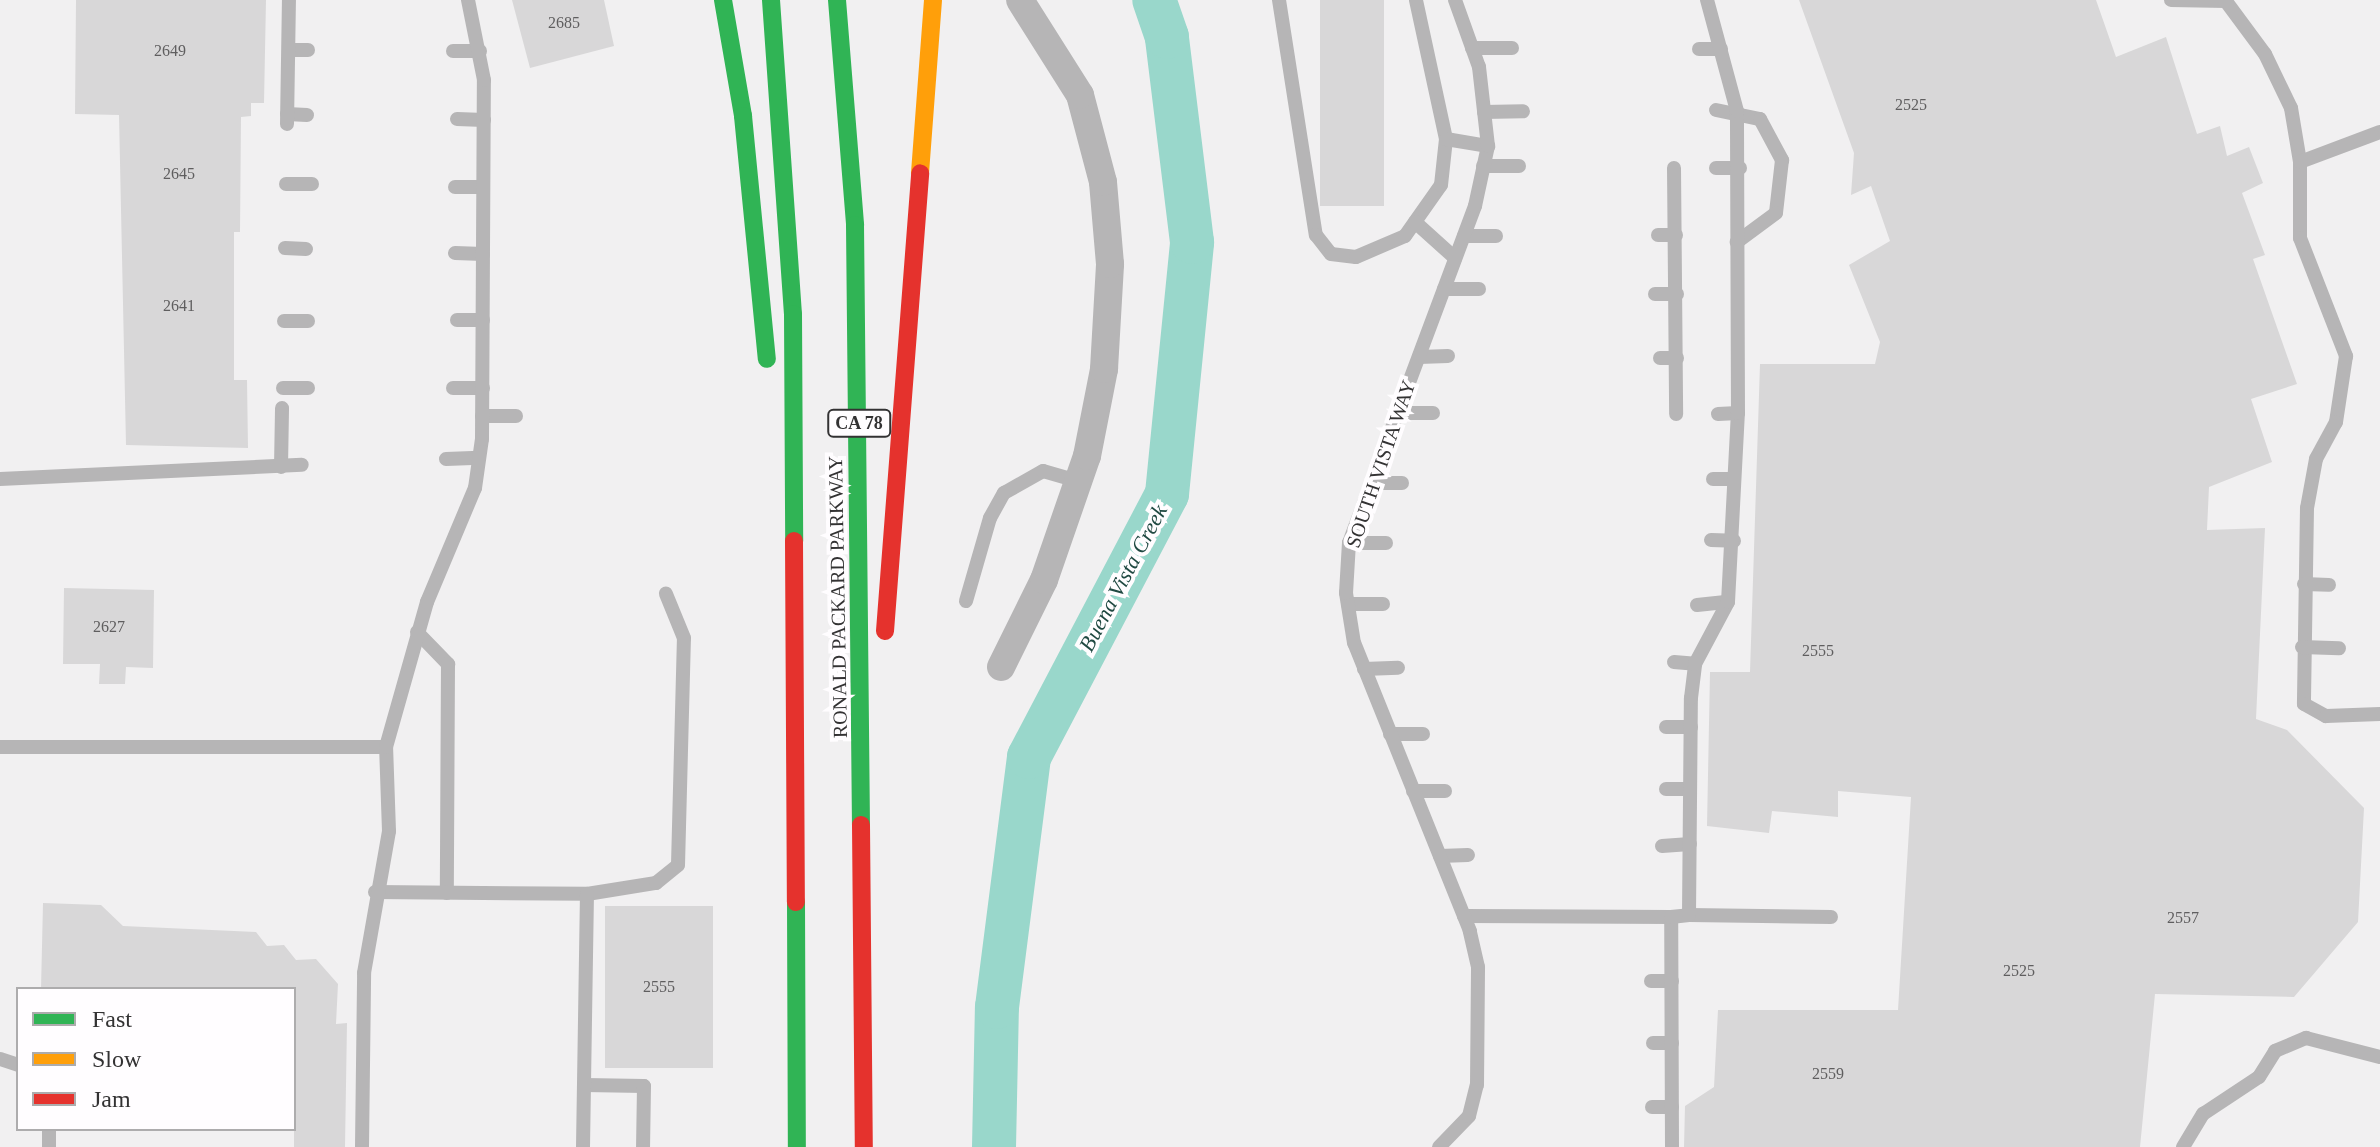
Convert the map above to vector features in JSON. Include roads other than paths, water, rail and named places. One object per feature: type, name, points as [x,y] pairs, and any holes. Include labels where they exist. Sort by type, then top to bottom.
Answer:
[{"type":"highway","points":[[723,0],[743,116],[769,377]]},
{"type":"highway","points":[[771,0],[789,203],[797,1147]]},
{"type":"highway","name":"RONALD PACKARD PARKWAY","points":[[837,0],[855,225],[864,1147]]},
{"type":"highway","points":[[862,848],[894,551],[933,0]]},
{"type":"highway","points":[[772,408],[794,641]]},
{"type":"street","points":[[1001,667],[1044,580],[1079,481],[1104,369],[1110,264],[1103,182],[1080,95],[1020,0]]},
{"type":"lane","points":[[289,0],[287,119],[307,115]]},
{"type":"lane","points":[[362,1147],[364,973],[375,892],[389,831],[386,747],[417,632],[454,546],[479,458],[483,388],[484,120],[480,51],[468,0]]},
{"type":"lane","points":[[1279,0],[1316,235],[1331,254],[1356,257],[1405,236],[1441,185],[1446,139],[1416,0]]},
{"type":"lane","name":"SOUTH VISTA WAY","points":[[1439,1147],[1469,1116],[1477,1085],[1478,967],[1464,916],[1364,669],[1348,604],[1349,543],[1464,236],[1488,146],[1472,48],[1455,0]]},
{"type":"lane","points":[[1689,915],[1691,727],[1695,664],[1728,602],[1734,541],[1738,413],[1740,168],[1737,111],[1707,0]]},
{"type":"lane","points":[[2171,0],[2225,1],[2265,54],[2291,108],[2300,162],[2300,238],[2346,356],[2336,422],[2316,459],[2304,584],[2304,704],[2326,716],[2380,714]]},
{"type":"lane","points":[[1472,48],[1512,48]]},
{"type":"lane","points":[[1699,49],[1721,49]]},
{"type":"lane","points":[[289,50],[308,50]]},
{"type":"lane","points":[[453,51],[480,51]]},
{"type":"lane","points":[[1716,110],[1737,111],[1760,119],[1773,136],[1784,190],[1769,221],[1737,242]]},
{"type":"lane","points":[[1484,112],[1523,111]]},
{"type":"lane","points":[[457,119],[484,120]]},
{"type":"lane","points":[[2300,162],[2380,132]]},
{"type":"lane","points":[[1446,139],[1488,146]]},
{"type":"lane","points":[[1483,166],[1519,166]]},
{"type":"lane","points":[[1674,168],[1676,414]]},
{"type":"lane","points":[[1716,168],[1740,168]]},
{"type":"lane","points":[[286,184],[312,184]]},
{"type":"lane","points":[[455,187],[483,187]]},
{"type":"lane","points":[[1415,222],[1455,258]]},
{"type":"lane","points":[[1658,235],[1676,235]]},
{"type":"lane","points":[[1464,236],[1496,236]]},
{"type":"lane","points":[[285,248],[306,249]]},
{"type":"lane","points":[[455,253],[483,254]]},
{"type":"lane","points":[[1444,289],[1479,289]]},
{"type":"lane","points":[[1655,294],[1677,294]]},
{"type":"lane","points":[[457,320],[483,320]]},
{"type":"lane","points":[[284,321],[308,321]]},
{"type":"lane","points":[[1419,357],[1448,356]]},
{"type":"lane","points":[[1660,358],[1677,358]]},
{"type":"lane","points":[[283,388],[308,388]]},
{"type":"lane","points":[[453,388],[483,388]]},
{"type":"lane","points":[[281,467],[282,408]]},
{"type":"lane","points":[[1397,413],[1433,413]]},
{"type":"lane","points":[[1718,414],[1738,413]]},
{"type":"lane","points":[[482,416],[516,416]]},
{"type":"lane","points":[[446,459],[479,458]]},
{"type":"lane","points":[[0,479],[302,465]]},
{"type":"lane","points":[[966,601],[1004,493],[1043,471],[1079,481]]},
{"type":"lane","points":[[1713,479],[1734,479]]},
{"type":"lane","points":[[1371,483],[1402,483]]},
{"type":"lane","points":[[1711,540],[1734,541]]},
{"type":"lane","points":[[1349,543],[1386,543]]},
{"type":"lane","points":[[2304,584],[2329,585]]},
{"type":"lane","points":[[375,892],[587,894],[656,883],[678,865],[684,638],[666,594]]},
{"type":"lane","points":[[1697,605],[1728,602]]},
{"type":"lane","points":[[1348,604],[1383,604]]},
{"type":"lane","points":[[417,632],[445,655],[448,708],[447,893]]},
{"type":"lane","points":[[2302,647],[2339,648]]},
{"type":"lane","points":[[1674,662],[1695,664]]},
{"type":"lane","points":[[1364,669],[1398,668]]},
{"type":"lane","points":[[1666,727],[1691,727]]},
{"type":"lane","points":[[1390,734],[1423,734]]},
{"type":"lane","points":[[0,747],[386,747]]},
{"type":"lane","points":[[1666,789],[1690,789]]},
{"type":"lane","points":[[1413,791],[1445,791]]},
{"type":"lane","points":[[1662,846],[1690,844]]},
{"type":"lane","points":[[1440,856],[1468,855]]},
{"type":"lane","points":[[583,1147],[587,894]]},
{"type":"lane","points":[[1464,916],[1831,917]]},
{"type":"lane","points":[[1671,917],[1672,1147]]},
{"type":"lane","points":[[1651,981],[1672,981]]},
{"type":"lane","points":[[2183,1147],[2203,1114],[2259,1077],[2275,1051],[2306,1038],[2380,1057]]},
{"type":"lane","points":[[1653,1043],[1672,1043]]},
{"type":"lane","points":[[585,1085],[644,1086],[643,1147]]},
{"type":"lane","points":[[1652,1107],[1672,1107]]},
{"type":"waterway","name":"Buena Vista Creek","points":[[994,1147],[997,1007],[1029,757],[1167,494],[1192,242],[1167,37],[1154,0]]}]
